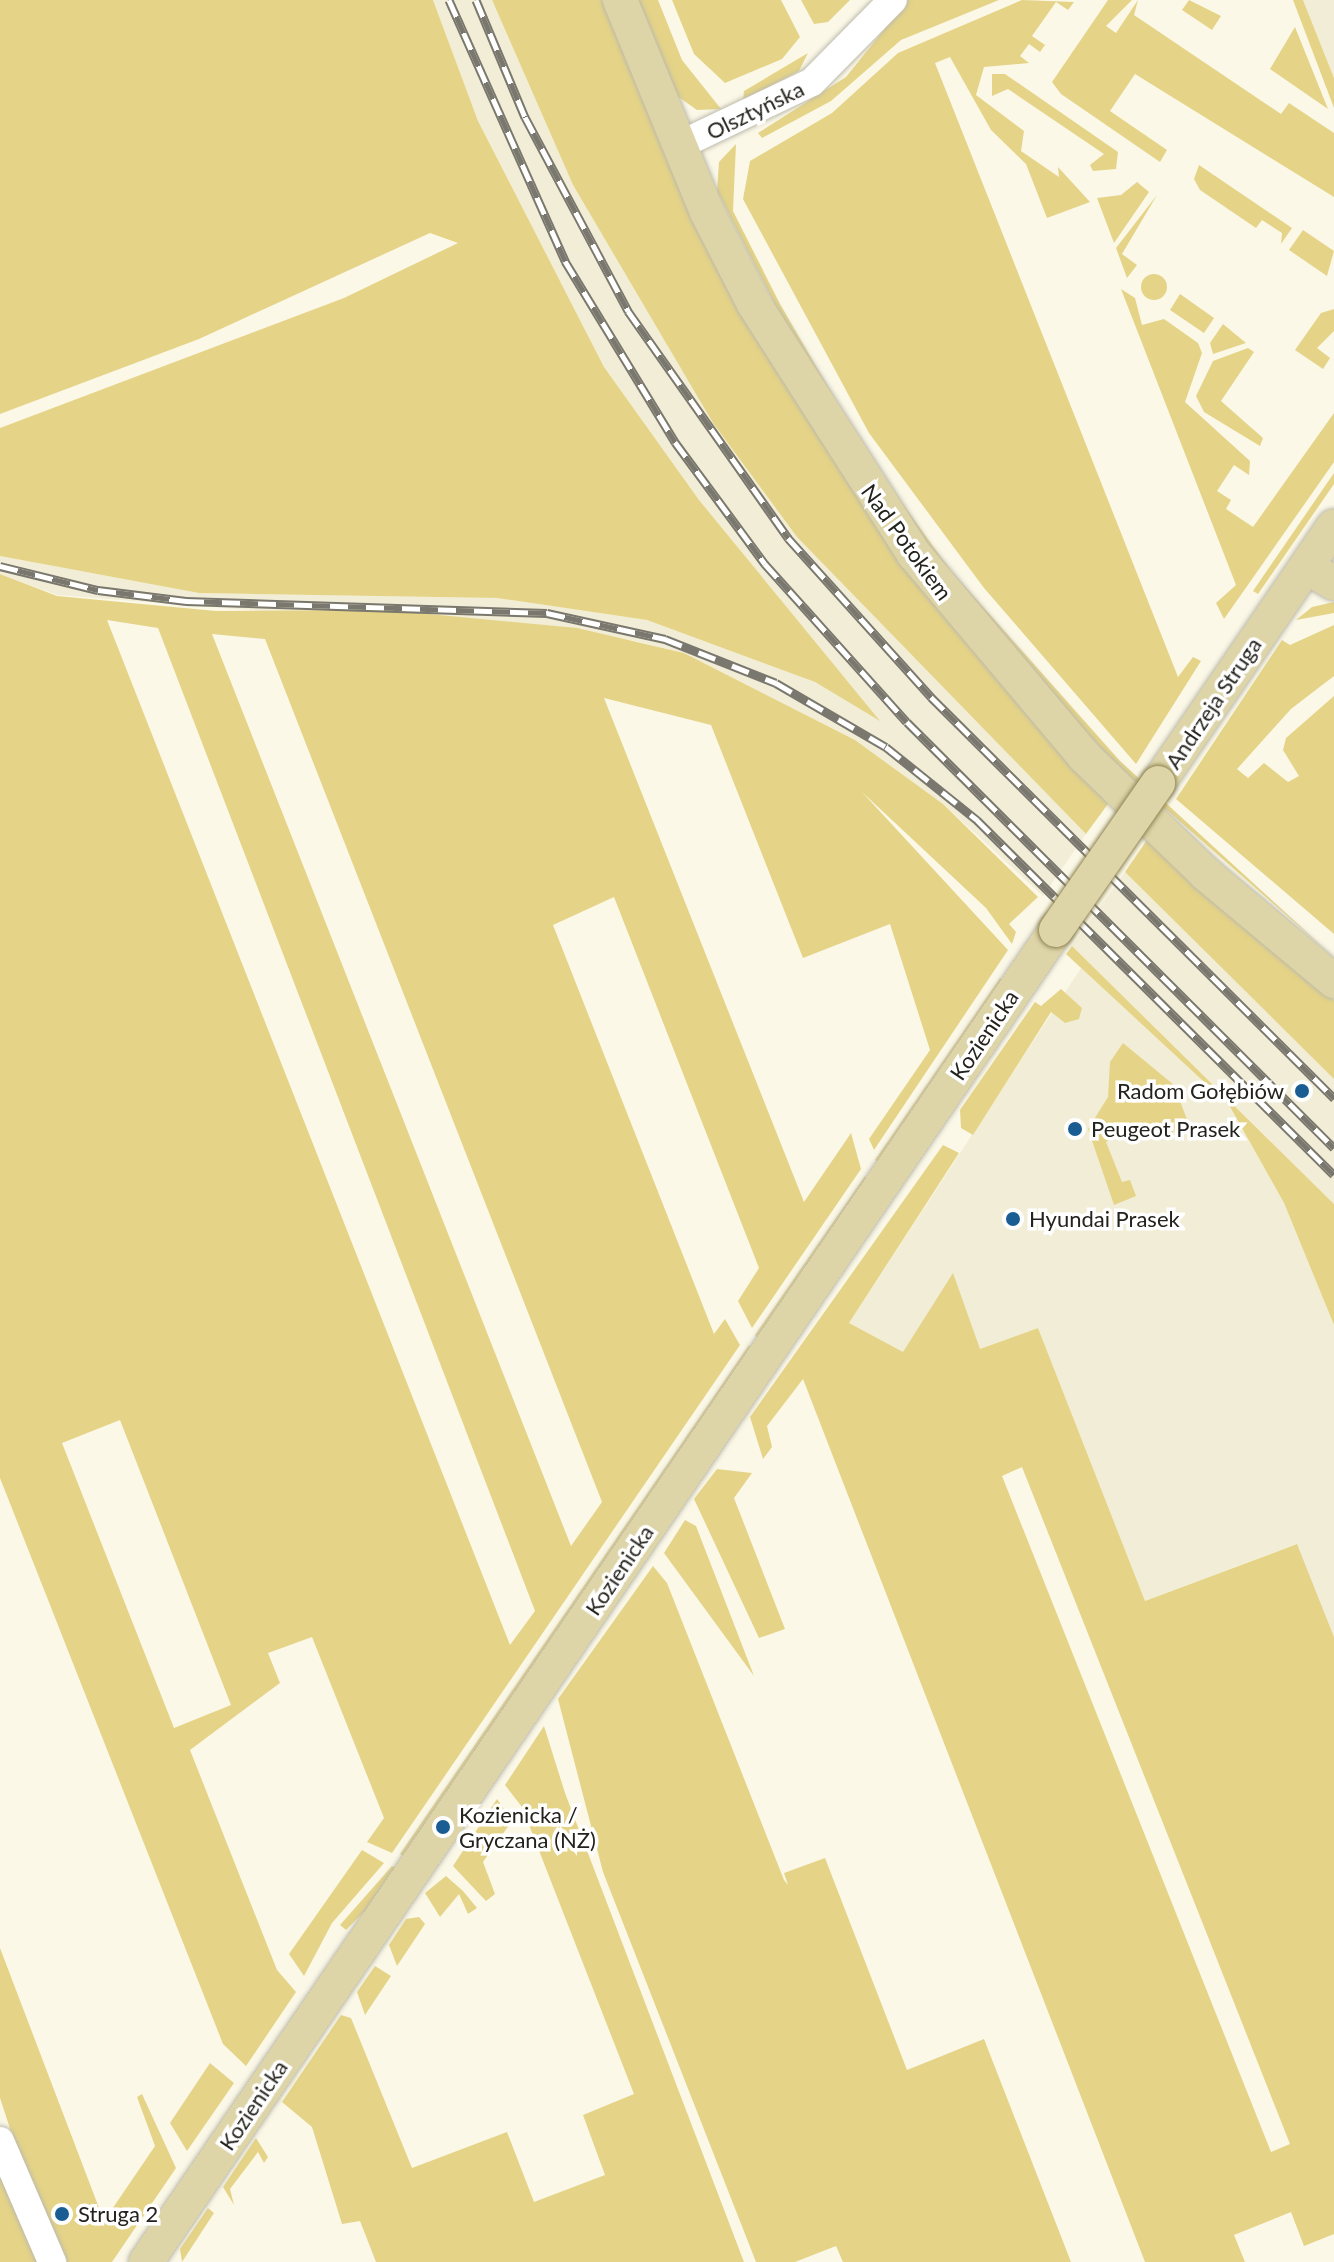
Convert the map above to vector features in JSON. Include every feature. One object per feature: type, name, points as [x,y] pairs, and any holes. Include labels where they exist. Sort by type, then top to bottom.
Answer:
[{"type":"main road","name":"Nad Potokiem","points":[[620,0],[707,212],[800,383],[950,603],[1085,757],[1206,874],[1334,981]]},
{"type":"main road","name":"Andrzeja Struga","points":[[1092,879],[1158,783],[1320,575],[1332,535]]},
{"type":"main road","name":"Kozienicka","points":[[156,2258],[1092,879]]},
{"type":"street","name":"Olsztyńska","points":[[680,145],[812,82],[893,0]]},
{"type":"street","points":[[0,2141],[52,2262]]},
{"type":"shaded area","points":[[0,0],[433,0],[478,121],[604,367],[699,500],[880,721],[815,682],[647,620],[497,598],[199,593],[0,556],[0,428],[344,298],[458,243],[430,233],[199,339],[0,414]]},
{"type":"shaded area","points":[[433,0],[492,0],[573,185],[713,423],[797,537],[1086,834],[1043,896],[943,804],[855,740],[684,653],[631,640],[57,595],[0,574],[0,556],[199,593],[497,598],[647,620],[815,682],[877,719],[699,500],[604,367],[478,121]]},
{"type":"shaded area","points":[[492,0],[602,0],[698,227],[930,594],[1108,804],[1086,834],[797,537],[713,423],[573,185]]},
{"type":"shaded area","points":[[637,0],[658,0],[682,60],[721,109],[697,110],[677,96]]},
{"type":"shaded area","points":[[672,0],[781,0],[800,37],[782,59],[725,83],[694,54]]},
{"type":"shaded area","points":[[801,0],[850,0],[828,22],[814,24]]},
{"type":"shaded area","points":[[908,0],[999,0],[901,40],[831,101],[762,138],[758,133],[846,77]]},
{"type":"shaded area","points":[[1022,0],[1074,2],[1068,10],[1056,2],[1032,36],[1045,45],[1040,52],[1029,44],[1020,56],[1029,63],[984,67],[976,95],[1024,131],[1021,151],[1059,177],[1058,167],[1090,202],[1047,218],[1026,164],[991,130],[950,57],[935,63],[1178,677],[1193,657],[1201,661],[1136,764],[984,588],[869,433],[743,199],[750,161],[832,113],[898,53]]},
{"type":"shaded area","points":[[1108,0],[1132,0],[1106,26],[1116,33],[1138,0],[1134,15],[1281,114],[1289,103],[1334,133],[1334,197],[1135,74],[1110,111],[1167,150],[1160,162],[1061,94],[1052,82]]},
{"type":"shaded area","points":[[1189,0],[1221,16],[1212,30],[1182,10]]},
{"type":"shaded area","points":[[1293,0],[1303,0],[1334,78],[1334,108]]},
{"type":"shaded area","points":[[1303,0],[1334,0],[1334,78]]},
{"type":"shaded area","points":[[1295,27],[1328,109],[1270,69]]},
{"type":"shaded area","points":[[808,53],[799,71],[743,100],[744,91]]},
{"type":"shaded area","points":[[992,74],[1005,74],[1118,152],[1116,169],[1093,171],[1090,165],[1104,154],[1008,89],[992,96]]},
{"type":"shaded area","points":[[736,144],[733,211],[780,304],[868,456],[951,571],[1120,761],[1334,957],[1118,767],[995,633],[898,509],[809,371],[717,191],[719,162]]},
{"type":"shaded area","points":[[1199,165],[1292,228],[1281,244],[1282,233],[1262,220],[1256,228],[1200,190],[1194,179]]},
{"type":"shaded area","points":[[1137,182],[1149,192],[1114,243],[1097,198],[1121,195]]},
{"type":"shaded area","points":[[1157,195],[1122,254],[1137,265],[1127,278],[1116,248]]},
{"type":"shaded area","points":[[1303,230],[1334,251],[1327,276],[1289,250]]},
{"type":"shaded area","points":[[1154,274],[1163,278],[1167,287],[1163,296],[1154,300],[1145,296],[1141,287],[1145,278]]},
{"type":"shaded area","points":[[1121,289],[1135,298],[1142,325],[1164,319],[1198,343],[1202,353],[1185,402],[1250,461],[1249,475],[1234,465],[1217,491],[1231,500],[1226,509],[1253,527],[1334,413],[1334,462],[1224,619],[1216,603],[1236,585]]},
{"type":"shaded area","points":[[1180,294],[1214,318],[1204,333],[1170,310]]},
{"type":"shaded area","points":[[1334,309],[1334,331],[1317,348],[1330,358],[1323,369],[1295,350],[1321,313]]},
{"type":"shaded area","points":[[1223,324],[1246,343],[1213,354],[1210,343]]},
{"type":"shaded area","points":[[1248,348],[1254,352],[1221,401],[1263,438],[1260,446],[1204,412],[1196,396],[1213,361]]},
{"type":"shaded area","points":[[1334,473],[1334,484],[1258,594],[1253,591]]},
{"type":"shaded area","points":[[0,574],[57,596],[216,611],[386,610],[577,628],[684,653],[855,740],[943,804],[1038,897],[1009,924],[1016,932],[1012,944],[986,908],[862,792],[1008,950],[874,1150],[869,1139],[930,1050],[890,924],[803,958],[711,725],[604,698],[804,1202],[851,1133],[861,1169],[752,1328],[738,1301],[759,1268],[614,897],[553,925],[714,1334],[725,1319],[740,1345],[392,1853],[367,1842],[384,1818],[312,1637],[268,1653],[280,1683],[190,1750],[277,1970],[296,1992],[246,2066],[223,2044],[0,1478]],"holes":[[[107,620],[158,628],[535,1611],[510,1645]],[[212,634],[265,639],[602,1502],[571,1546]],[[120,1420],[231,1705],[174,1728],[62,1443]]]},
{"type":"shaded area","points":[[1334,602],[1334,613],[1296,620],[1312,607]]},
{"type":"shaded area","points":[[1334,625],[1334,676],[1291,709],[1237,769],[1248,778],[1264,763],[1288,782],[1299,776],[1283,750],[1286,738],[1334,696],[1334,934],[1176,799],[1282,640],[1290,645]]},
{"type":"shaded area","points":[[1147,840],[1334,1000],[1334,1079],[1125,872]]},
{"type":"shaded area","points":[[1125,872],[1334,1079],[1334,1204],[1072,946]]},
{"type":"shaded area","points":[[1072,946],[1334,1204],[1334,1325],[1284,1203],[1229,1105],[1066,954]]},
{"type":"shaded area","points":[[1081,968],[1229,1105],[1284,1203],[1334,1325],[1334,1637],[1296,1544],[1145,1601],[1038,1328],[980,1349],[903,1353],[849,1323]]},
{"type":"shaded area","points":[[1000,978],[1006,982],[881,1165],[875,1160]]},
{"type":"shaded area","points":[[1061,989],[1082,1008],[1079,1019],[1065,1023],[1051,1012],[973,1135],[961,1128],[960,1110],[1035,1002],[1041,1006]]},
{"type":"shaded area","points":[[1123,1043],[1174,1085],[1189,1125],[1161,1137],[1154,1122],[1106,1142],[1122,1182],[1130,1180],[1136,1196],[1114,1205],[1088,1129],[1108,1097],[1110,1062]]},
{"type":"shaded area","points":[[943,1145],[959,1153],[849,1323],[903,1352],[953,1273],[980,1349],[1038,1328],[1145,1601],[1297,1544],[1334,1637],[1334,2234],[1304,2246],[1291,2212],[1234,2235],[1245,2262],[1145,2262],[803,1379],[767,1426],[772,1447],[763,1459],[750,1417]],"holes":[[[1022,1467],[1290,2144],[1271,2152],[1002,1476]]]},
{"type":"shaded area","points":[[865,1176],[869,1185],[760,1342],[755,1335]]},
{"type":"shaded area","points":[[749,1345],[754,1352],[407,1858],[400,1854]]},
{"type":"shaded area","points":[[717,1469],[752,1473],[734,1498],[785,1629],[759,1638],[694,1499]]},
{"type":"shaded area","points":[[685,1520],[696,1526],[754,1676],[664,1553]]},
{"type":"shaded area","points":[[653,1566],[667,1583],[784,1880],[788,1885],[784,1873],[825,1858],[907,2070],[984,2039],[1071,2262],[843,2262],[836,2246],[795,2262],[756,2262],[603,1872],[558,1699]]},
{"type":"shaded area","points":[[544,1726],[565,1793],[744,2262],[376,2262],[360,2221],[342,2224],[312,2127],[282,2102],[341,2015],[351,2018],[412,2168],[507,2132],[534,2202],[605,2175],[583,2115],[634,2094],[522,1807],[505,1785]]},
{"type":"shaded area","points":[[497,1799],[512,1821],[483,1862],[495,1894],[486,1901],[453,1866]]},
{"type":"shaded area","points":[[362,1850],[384,1863],[332,1923],[304,1976],[289,1954]]},
{"type":"shaded area","points":[[392,1866],[399,1869],[381,1895],[346,1930],[340,1925]]},
{"type":"shaded area","points":[[446,1876],[477,1908],[468,1914],[459,1894],[440,1917],[425,1893]]},
{"type":"shaded area","points":[[419,1917],[425,1924],[397,1966],[389,1945],[406,1919]]},
{"type":"shaded area","points":[[0,1948],[104,2221],[155,2146],[137,2097],[142,2094],[176,2168],[112,2262],[58,2262],[33,2199],[0,2098]]},
{"type":"shaded area","points":[[375,1966],[391,1976],[365,2015],[357,1992]]},
{"type":"shaded area","points":[[210,2063],[234,2083],[187,2151],[170,2123]]},
{"type":"shaded area","points":[[256,2138],[268,2157],[264,2163],[258,2152],[230,2189],[234,2205],[223,2187]]},
{"type":"shaded area","points":[[0,2162],[39,2262],[0,2262]]},
{"type":"shaded area","points":[[208,2208],[214,2213],[182,2262],[180,2249]]},
{"type":"railway","points":[[449,0],[565,261],[675,442],[765,564],[907,722],[1334,1148]]},
{"type":"railway","points":[[476,0],[525,117],[628,311],[788,538],[931,697],[1334,1098]]},
{"type":"railway","points":[[0,566],[98,590],[186,601],[547,613],[665,639],[776,683],[886,747],[977,820],[1334,1175]]},
{"type":"place","name":"Radom Gołębiów","points":[[1302,1091]]},
{"type":"place","name":"Peugeot Prasek","points":[[1075,1129]]},
{"type":"place","name":"Hyundai Prasek","points":[[1013,1219]]},
{"type":"place","name":"Kozienicka / Gryczana (NŻ)","points":[[443,1827]]},
{"type":"place","name":"Struga 2","points":[[62,2214]]}]
